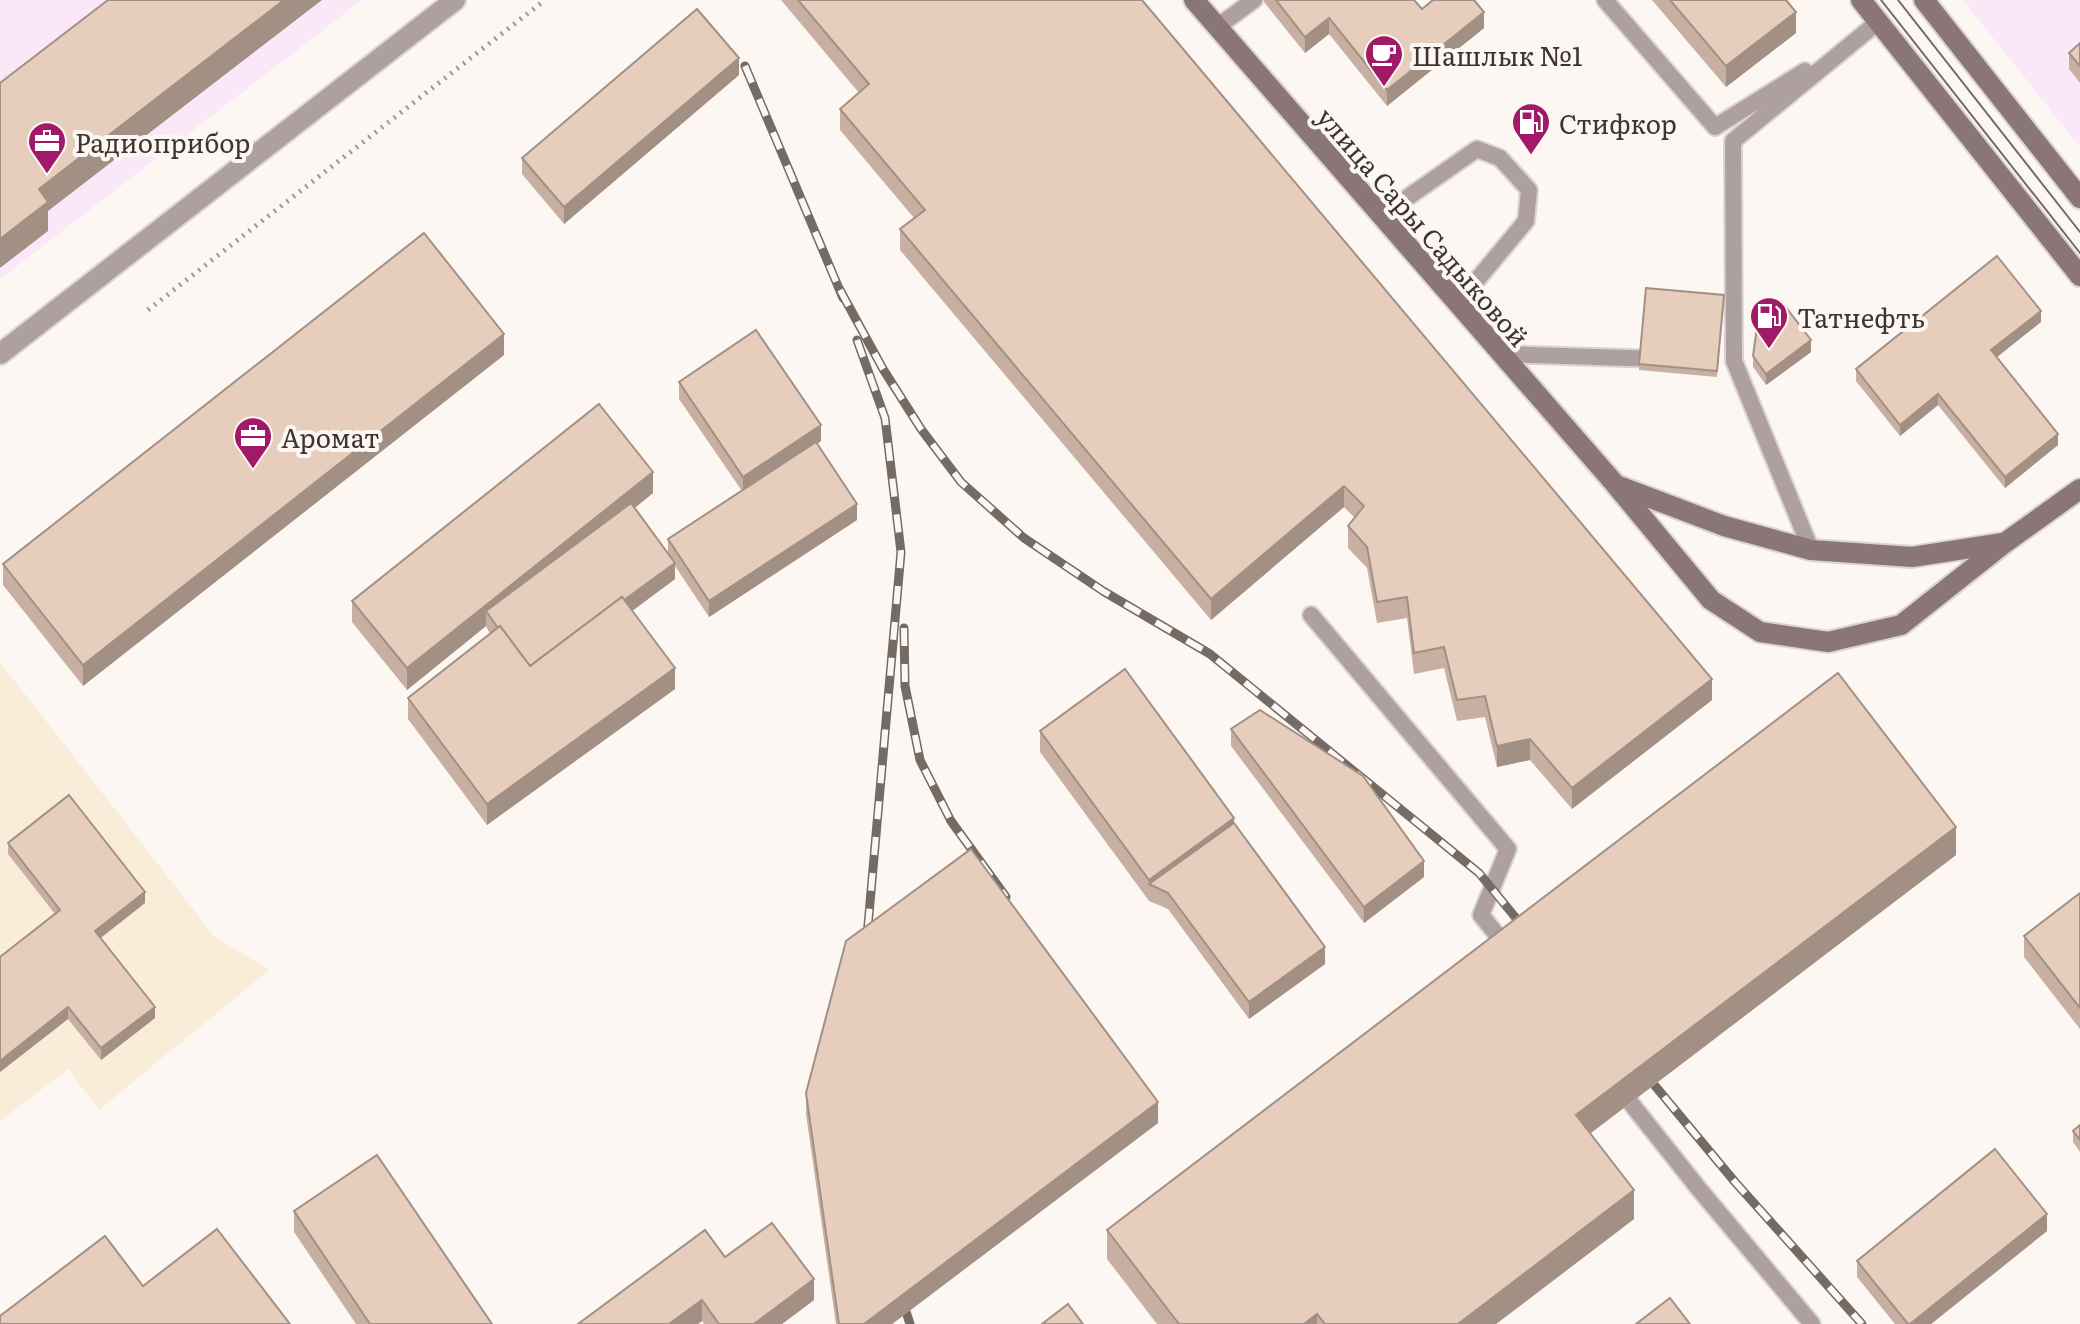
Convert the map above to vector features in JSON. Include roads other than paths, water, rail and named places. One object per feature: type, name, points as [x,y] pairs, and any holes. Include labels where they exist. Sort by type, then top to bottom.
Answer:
[{"type":"street","points":[[0,354],[455,0]]},
{"type":"street","name":"улица Сары Садыковой","points":[[1194,0],[1615,484],[1711,600],[1760,632],[1828,642],[1901,625],[2006,542],[2080,489]]},
{"type":"street","points":[[1861,0],[2080,276]]},
{"type":"street","points":[[1924,0],[2080,198]]},
{"type":"street","name":"улица Сары Садыковой","points":[[1615,484],[1724,526],[1811,550],[1912,557],[2006,542]]},
{"type":"lane","points":[[1217,27],[1254,0]]},
{"type":"lane","points":[[1605,0],[1715,127],[1856,40]]},
{"type":"lane","points":[[1811,550],[1726,361],[1733,141],[1878,22]]},
{"type":"lane","points":[[1381,216],[1477,149],[1500,158],[1529,190],[1526,221],[1457,304]]},
{"type":"lane","points":[[1501,354],[1674,359]]},
{"type":"lane","points":[[1311,615],[1508,849],[1481,915],[1521,965]]},
{"type":"lane","points":[[1610,1077],[1812,1324]]},
{"type":"tram line","points":[[1881,0],[2080,253]]},
{"type":"tram line","points":[[1898,0],[2080,232]]},
{"type":"railway","points":[[745,66],[843,298]]},
{"type":"railway","points":[[840,290],[883,369],[921,429],[961,482],[1024,538],[1103,591],[1210,654],[1479,873],[1529,934]]},
{"type":"railway","points":[[857,340],[885,418],[901,552],[866,948]]},
{"type":"railway","points":[[904,628],[905,686],[920,760],[951,821],[1006,897]]},
{"type":"railway","points":[[1641,1069],[1735,1182],[1862,1324]]},
{"type":"railway","points":[[900,1293],[910,1324]]},
{"type":"place","name":"Шашлык №1","points":[[1384,88]]},
{"type":"place","name":"Стифкор","points":[[1531,156]]},
{"type":"place","name":"Радиоприбор","points":[[47,175]]},
{"type":"place","name":"Татнефть","points":[[1769,350]]},
{"type":"place","name":"Аромат","points":[[253,470]]}]
